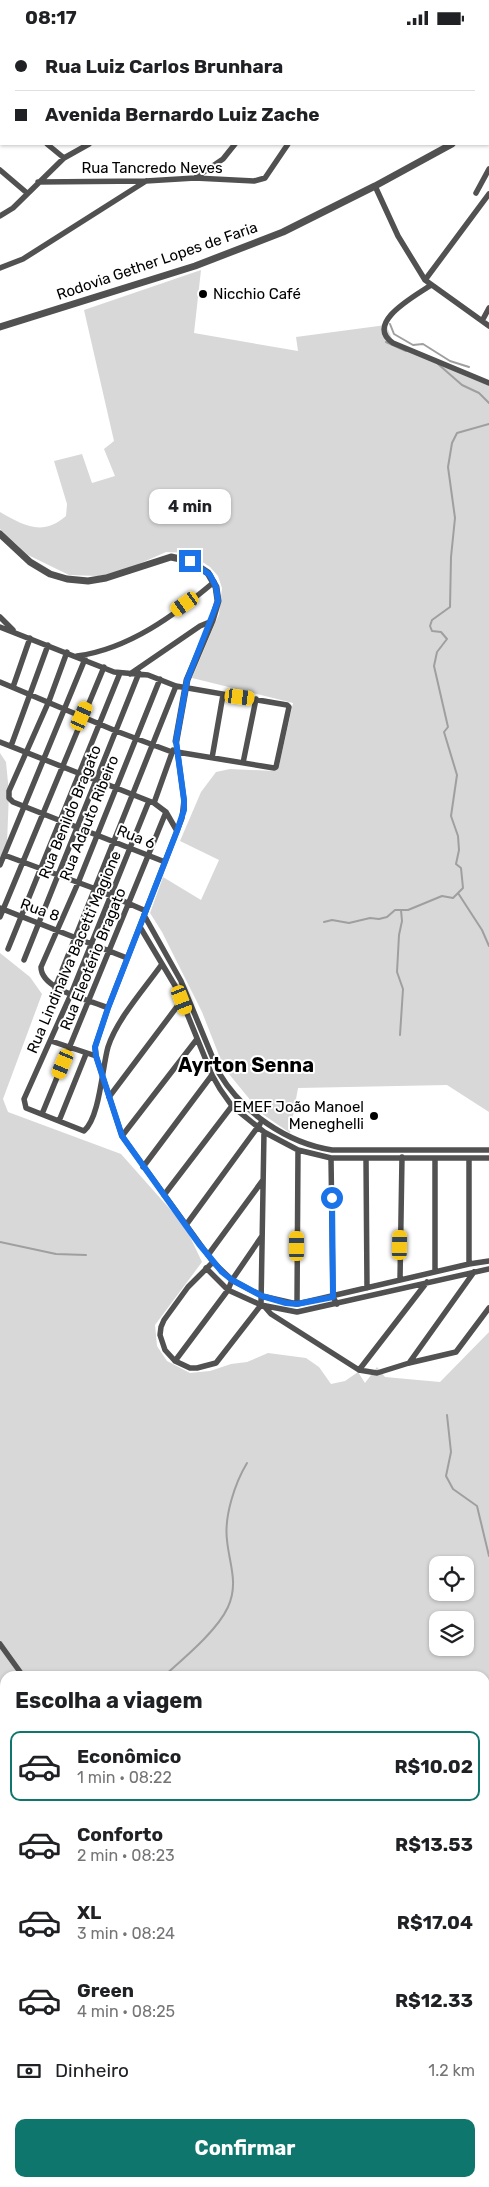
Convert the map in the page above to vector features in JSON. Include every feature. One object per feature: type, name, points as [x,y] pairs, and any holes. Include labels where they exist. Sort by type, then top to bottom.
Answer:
[{"type":"street","points":[[49,145],[64,158]]},
{"type":"street","points":[[0,215],[13,208],[64,158],[87,145]]},
{"type":"street","points":[[195,178],[223,159],[234,145]]},
{"type":"street","name":"Rua Tancredo Neves","points":[[38,182],[146,181],[195,178],[254,181],[264,178],[287,145]]},
{"type":"street","name":"Rodovia Gether Lopes de Faria","points":[[0,327],[195,266],[283,233],[450,145]]},
{"type":"street","points":[[476,193],[489,169]]},
{"type":"street","points":[[0,170],[27,193]]},
{"type":"street","points":[[0,268],[23,259],[146,181]]},
{"type":"street","points":[[375,186],[398,236],[425,280],[489,326]]},
{"type":"street","points":[[425,280],[489,194]]},
{"type":"street","points":[[431,285],[389,317],[384,327],[386,336],[393,343],[489,383]]},
{"type":"street","points":[[482,321],[489,308]]},
{"type":"street","points":[[0,534],[30,562],[50,573],[67,579],[88,581],[106,578],[171,557],[184,559],[198,565],[208,573],[214,582],[218,601],[186,688],[176,741]]},
{"type":"street","points":[[77,656],[116,647],[139,636],[214,582]]},
{"type":"street","points":[[0,617],[14,632]]},
{"type":"street","points":[[130,674],[200,625],[212,621]]},
{"type":"street","points":[[0,627],[120,673],[139,673],[176,686],[287,705],[288,713],[276,767],[271,768],[175,752],[152,745],[0,682]]},
{"type":"street","points":[[13,687],[30,638]]},
{"type":"street","points":[[12,747],[48,645]]},
{"type":"street","points":[[27,752],[67,652]]},
{"type":"street","points":[[0,865],[46,759],[85,659]]},
{"type":"street","points":[[0,917],[104,667]]},
{"type":"street","points":[[8,949],[120,673]]},
{"type":"street","name":"Rua Benildo Bragato","points":[[24,960],[139,673]]},
{"type":"street","name":"Rua Adauto Ribeiro","points":[[54,988],[45,979],[41,967],[78,883],[160,679]]},
{"type":"street","points":[[108,1008],[54,988],[176,686]]},
{"type":"street","points":[[212,758],[223,695]]},
{"type":"street","points":[[243,763],[256,699]]},
{"type":"street","name":"Rua Lindinalva Bacetti Magione","points":[[42,1114],[29,1110],[25,1106],[24,1099],[51,1041],[131,848],[175,752],[176,741]]},
{"type":"street","points":[[0,742],[152,802],[166,812],[177,831]]},
{"type":"street","name":"Rua 6","points":[[27,752],[9,791],[8,798],[13,802],[165,862]]},
{"type":"street","points":[[175,752],[184,800],[184,810],[108,1008],[95,1047],[96,1056],[122,1136],[142,1167],[213,1262],[232,1280],[262,1296],[297,1304],[400,1280],[489,1269]]},
{"type":"street","name":"Rua Eleotério Bragato","points":[[42,1114],[166,812]]},
{"type":"street","points":[[4,855],[94,888],[130,903],[145,913],[181,981],[219,1073],[233,1094],[263,1120],[297,1141],[332,1150],[489,1150]]},
{"type":"street","name":"Rua 8","points":[[2,909],[127,958]]},
{"type":"street","points":[[140,927],[182,1000],[212,1075],[232,1106],[264,1132],[298,1150],[331,1158],[489,1158]]},
{"type":"street","points":[[42,1114],[81,1131],[90,1126],[114,1032],[162,964]]},
{"type":"street","points":[[109,1097],[182,1000]]},
{"type":"street","points":[[122,1136],[197,1039]]},
{"type":"street","points":[[51,1041],[96,1056]]},
{"type":"street","points":[[59,1121],[86,1054]]},
{"type":"street","points":[[142,1167],[212,1075]]},
{"type":"street","points":[[164,1195],[232,1106]]},
{"type":"street","points":[[186,1225],[263,1120]]},
{"type":"street","points":[[264,1132],[262,1296],[263,1305],[271,1314],[359,1370],[377,1373],[456,1351],[489,1309]]},
{"type":"street","points":[[297,1304],[298,1150]]},
{"type":"street","points":[[400,1280],[402,1157]]},
{"type":"street","points":[[331,1158],[333,1297],[337,1304]]},
{"type":"street","points":[[366,1158],[367,1288]]},
{"type":"street","points":[[435,1158],[435,1272]]},
{"type":"street","points":[[468,1158],[469,1264]]},
{"type":"street","points":[[208,1255],[263,1180]]},
{"type":"street","points":[[175,1361],[228,1289],[262,1236]]},
{"type":"street","points":[[359,1370],[427,1278],[435,1272],[489,1261]]},
{"type":"street","points":[[213,1262],[188,1287],[161,1327],[162,1343],[165,1350],[175,1361],[190,1368],[198,1368],[216,1363],[263,1305]]},
{"type":"street","points":[[206,1268],[228,1289],[263,1305],[297,1312],[337,1304],[427,1278]]},
{"type":"street","points":[[409,1363],[474,1272]]},
{"type":"street","points":[[0,1644],[19,1671]]},
{"type":"shaded area","points":[[201,270],[194,333],[298,351],[296,337],[386,325],[393,341],[489,381],[489,1112],[447,1085],[298,1088],[290,1133],[261,1113],[224,1068],[202,1012],[162,932],[150,913],[163,877],[201,900],[219,860],[180,841],[201,792],[216,772],[230,769],[274,771],[279,766],[293,703],[192,678],[219,614],[222,588],[218,576],[210,567],[189,553],[166,552],[132,567],[98,576],[69,575],[28,555],[0,529],[0,512],[33,527],[49,526],[66,516],[67,504],[54,461],[82,454],[92,483],[115,476],[104,449],[114,441],[84,310]]},
{"type":"shaded area","points":[[0,753],[6,762],[9,793],[7,843],[0,864]]},
{"type":"shaded area","points":[[0,953],[30,977],[42,994],[3,1099],[8,1112],[121,1154],[185,1226],[202,1262],[155,1325],[157,1346],[167,1361],[190,1373],[210,1371],[231,1364],[247,1362],[268,1353],[306,1358],[319,1367],[331,1384],[345,1381],[358,1372],[365,1383],[377,1367],[385,1377],[440,1382],[489,1332],[489,1671],[0,1671]]},
{"type":"waterway","points":[[390,324],[394,334],[413,345],[423,344],[450,361],[469,367]]},
{"type":"waterway","points":[[386,342],[406,351]]},
{"type":"waterway","points":[[438,364],[462,385],[479,393],[489,403]]},
{"type":"waterway","points":[[324,922],[332,920],[349,923],[370,918],[379,919],[387,917],[395,910],[408,910],[442,896],[453,898],[463,888],[461,868],[456,864],[459,850],[458,836],[451,816],[457,775],[444,732],[448,727],[434,666],[437,652],[447,639],[441,632],[432,631],[430,626],[432,620],[450,607],[451,557],[455,518],[448,467],[452,443],[457,433],[489,424]]},
{"type":"waterway","points":[[458,893],[482,930],[489,946]]},
{"type":"waterway","points":[[400,1035],[403,989],[397,972],[399,935],[402,921],[401,910]]},
{"type":"waterway","points":[[0,1242],[56,1254],[86,1255]]},
{"type":"waterway","points":[[447,1415],[451,1452],[446,1476],[453,1489],[477,1506],[489,1556]]},
{"type":"waterway","points":[[170,1671],[208,1635],[228,1607],[233,1590],[233,1581],[227,1540],[227,1521],[238,1480],[247,1463]]},
{"type":"place","name":"Nicchio Café","points":[[203,294]]},
{"type":"place","name":"EMEF João Manoel Meneghelli","points":[[374,1116]]},
{"type":"district","name":"Ayrton Senna","points":[[246,1065]]},
{"type":"route","points":[[190,561],[210,575],[216,587],[218,601],[212,621],[187,680],[176,741],[184,810],[108,1008],[95,1047],[96,1056],[122,1136],[131,1151],[213,1262],[232,1280],[262,1296],[286,1303],[297,1304],[333,1297],[332,1198]]}]
